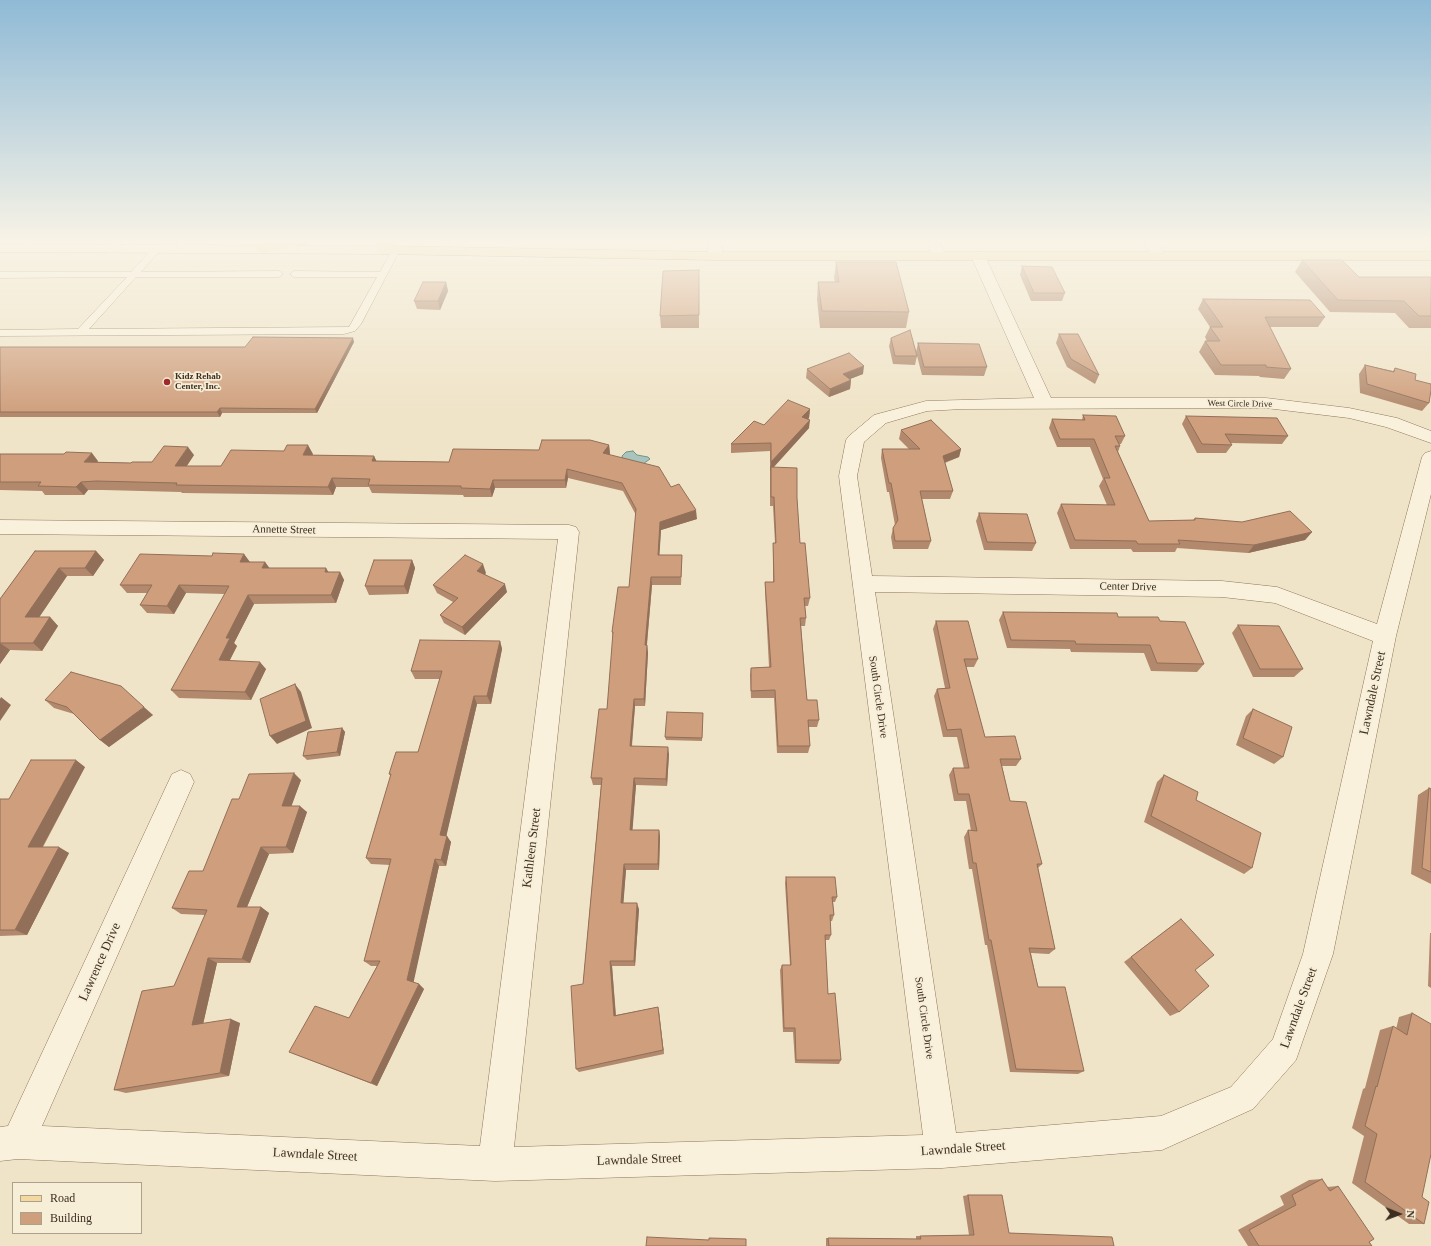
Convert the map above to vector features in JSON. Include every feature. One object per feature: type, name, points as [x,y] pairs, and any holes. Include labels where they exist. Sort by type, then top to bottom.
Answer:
[{"type":"street","points":[[997,298],[1045,403]]},
{"type":"street","name":"West Circle Drive","points":[[1045,403],[1266,403],[1349,413],[1391,422],[1431,437]]},
{"type":"street","name":"South Circle Drive","points":[[942,1151],[848,476],[855,440],[880,419],[926,406],[1045,403]]},
{"type":"street","name":"Lawndale Street","points":[[9,1143],[495,1164],[942,1151],[1162,1133],[1242,1098],[1285,1049],[1318,954],[1385,636],[1431,457]]},
{"type":"street","points":[[0,543],[6,527]]},
{"type":"street","name":"Annette Street","points":[[6,527],[569,532]]},
{"type":"street","name":"Kathleen Street","points":[[495,1164],[569,532]]},
{"type":"street","name":"Center Drive","points":[[862,584],[1222,589],[1277,595],[1385,636]]},
{"type":"street","name":"Lawrence Drive","points":[[9,1143],[181,782]]},
{"type":"lane","points":[[81,332],[111,298]]},
{"type":"lane","points":[[0,332],[344,331],[352,329],[356,324],[370,298]]},
{"type":"water","points":[[633,451],[637,455],[648,457],[650,459],[640,466],[623,459],[622,456],[626,452]]},
{"type":"building","points":[[415,298],[439,298],[438,301],[414,301]]},
{"type":"building","points":[[661,298],[699,298],[699,315],[660,316]]},
{"type":"building","points":[[820,298],[905,298],[909,312],[822,311]]},
{"type":"building","points":[[1336,298],[1431,298],[1431,316],[1419,316],[1404,301],[1338,300]]},
{"type":"building","points":[[1203,299],[1310,300],[1325,317],[1265,317],[1291,369],[1266,367],[1266,365],[1221,365],[1205,341],[1220,341],[1210,327],[1223,327]]},
{"type":"building","points":[[910,330],[917,356],[895,356],[891,338]]},
{"type":"building","points":[[1059,334],[1078,334],[1099,375],[1071,359]]},
{"type":"building","name":"Kidz Rehab Center, Inc.","points":[[253,337],[353,338],[315,409],[220,408],[217,412],[0,412],[0,347],[245,347]]},
{"type":"building","points":[[918,343],[979,344],[987,367],[924,367]]},
{"type":"building","points":[[849,353],[864,366],[843,374],[851,380],[830,389],[807,369]]},
{"type":"building","points":[[1365,365],[1394,372],[1395,368],[1416,374],[1415,380],[1431,384],[1429,403],[1367,384]]},
{"type":"building","points":[[788,400],[810,409],[802,417],[810,420],[771,462],[771,443],[731,444],[754,421],[764,425]]},
{"type":"building","points":[[1083,415],[1116,416],[1125,436],[1115,436],[1120,446],[1115,446],[1149,521],[1195,520],[1195,518],[1242,522],[1290,511],[1312,532],[1254,545],[1178,540],[1180,544],[1138,544],[1136,541],[1075,540],[1061,504],[1115,505],[1104,478],[1110,478],[1094,439],[1060,439],[1052,419],[1085,420]]},
{"type":"building","points":[[1186,416],[1277,418],[1288,436],[1225,434],[1232,445],[1202,444]]},
{"type":"building","points":[[931,420],[961,449],[943,456],[953,491],[920,491],[931,541],[895,541],[893,528],[898,520],[891,483],[889,483],[882,449],[920,449],[901,430]]},
{"type":"building","points":[[542,440],[590,440],[609,445],[603,453],[659,467],[671,487],[679,484],[696,510],[660,522],[658,555],[682,555],[681,577],[651,577],[645,645],[647,645],[644,699],[634,699],[630,746],[668,747],[666,779],[634,778],[630,830],[659,830],[658,864],[624,864],[621,903],[637,903],[634,961],[610,961],[614,1016],[658,1007],[663,1050],[576,1069],[571,986],[583,984],[602,778],[591,778],[599,709],[607,709],[612,632],[618,587],[629,587],[636,509],[622,483],[567,469],[565,480],[493,480],[490,489],[461,488],[461,486],[368,485],[370,479],[332,478],[328,487],[176,485],[177,483],[96,481],[81,482],[76,487],[38,486],[41,482],[0,482],[0,454],[64,454],[66,452],[92,453],[84,462],[131,463],[152,462],[164,446],[188,447],[175,466],[221,466],[231,450],[284,451],[287,445],[308,445],[303,455],[374,456],[372,461],[449,462],[453,449],[539,450]]},
{"type":"building","points":[[771,467],[797,468],[800,543],[805,543],[810,598],[804,598],[806,618],[800,618],[804,667],[807,700],[817,700],[819,720],[808,720],[810,746],[778,746],[775,690],[751,691],[751,668],[771,667],[765,582],[774,582],[773,543],[776,543],[774,497],[771,497]]},
{"type":"building","points":[[979,513],[1027,514],[1036,543],[987,542]]},
{"type":"building","points":[[35,551],[96,551],[85,568],[59,568],[25,617],[50,617],[33,643],[0,643],[0,599]]},
{"type":"building","points":[[213,553],[244,554],[240,562],[265,562],[262,568],[326,568],[325,572],[340,572],[331,595],[248,595],[226,638],[230,638],[219,660],[260,662],[245,692],[171,690],[229,586],[179,585],[167,606],[140,605],[152,585],[120,585],[140,554],[212,556]]},
{"type":"building","points":[[465,555],[483,564],[477,571],[505,584],[462,627],[440,615],[458,598],[433,585]]},
{"type":"building","points":[[374,560],[412,560],[404,586],[365,586]]},
{"type":"building","points":[[1003,612],[1117,613],[1118,617],[1158,617],[1160,621],[1185,622],[1204,664],[1157,663],[1150,645],[1076,644],[1075,641],[1011,640]]},
{"type":"building","points":[[936,621],[968,621],[978,659],[964,659],[985,737],[1015,736],[1021,759],[1000,759],[1010,801],[1026,802],[1042,864],[1037,864],[1055,949],[1029,948],[1038,987],[1065,987],[1084,1071],[1016,1069],[991,940],[989,940],[976,863],[973,863],[968,830],[977,831],[969,794],[958,794],[953,768],[969,768],[961,729],[947,730],[937,689],[950,688]]},
{"type":"building","points":[[1238,625],[1279,626],[1303,669],[1260,669]]},
{"type":"building","points":[[420,640],[500,641],[487,696],[474,696],[440,835],[447,836],[441,860],[435,859],[407,980],[419,984],[371,1083],[289,1052],[315,1006],[349,1018],[380,961],[364,961],[391,859],[366,858],[396,752],[418,752],[442,671],[411,671]]},
{"type":"building","points":[[71,672],[121,686],[144,707],[100,740],[67,707],[45,700]]},
{"type":"building","points":[[295,684],[306,721],[270,736],[260,699]]},
{"type":"building","points":[[1253,709],[1292,727],[1283,757],[1243,738]]},
{"type":"building","points":[[667,712],[703,713],[702,738],[665,737]]},
{"type":"building","points":[[342,728],[337,752],[303,756],[308,732]]},
{"type":"building","points":[[31,760],[76,760],[28,847],[59,847],[15,930],[0,930],[0,799],[9,799]]},
{"type":"building","points":[[294,773],[282,806],[300,806],[286,847],[261,847],[237,907],[261,907],[242,959],[208,958],[192,1025],[231,1019],[220,1073],[114,1090],[142,991],[174,986],[207,910],[172,908],[189,871],[203,871],[232,799],[239,799],[249,774]]},
{"type":"building","points":[[1164,775],[1198,792],[1196,800],[1261,833],[1252,868],[1151,816]]},
{"type":"building","points":[[1429,788],[1431,789],[1431,872],[1422,868]]},
{"type":"building","points":[[786,877],[835,877],[837,897],[832,897],[834,915],[830,915],[831,935],[825,935],[828,994],[835,993],[841,1060],[796,1060],[795,1028],[784,1028],[782,965],[791,965]]},
{"type":"building","points":[[1181,919],[1214,955],[1195,970],[1209,986],[1179,1012],[1131,957]]},
{"type":"building","points":[[1412,1013],[1431,1024],[1431,1154],[1422,1197],[1429,1202],[1424,1224],[1365,1182],[1377,1134],[1365,1126],[1376,1086],[1377,1087],[1393,1026],[1407,1035]]},
{"type":"building","points":[[1322,1179],[1330,1191],[1338,1186],[1374,1239],[1369,1242],[1372,1246],[1259,1246],[1249,1230],[1296,1205],[1292,1195]]},
{"type":"building","points":[[968,1195],[1002,1195],[1009,1233],[1112,1237],[1114,1246],[829,1246],[828,1238],[921,1239],[920,1236],[974,1235]]},
{"type":"building","points":[[647,1237],[709,1240],[709,1238],[746,1239],[746,1246],[646,1246]]},
{"type":"place","name":"Kidz Rehab Center, Inc.","points":[[167,382]]}]
